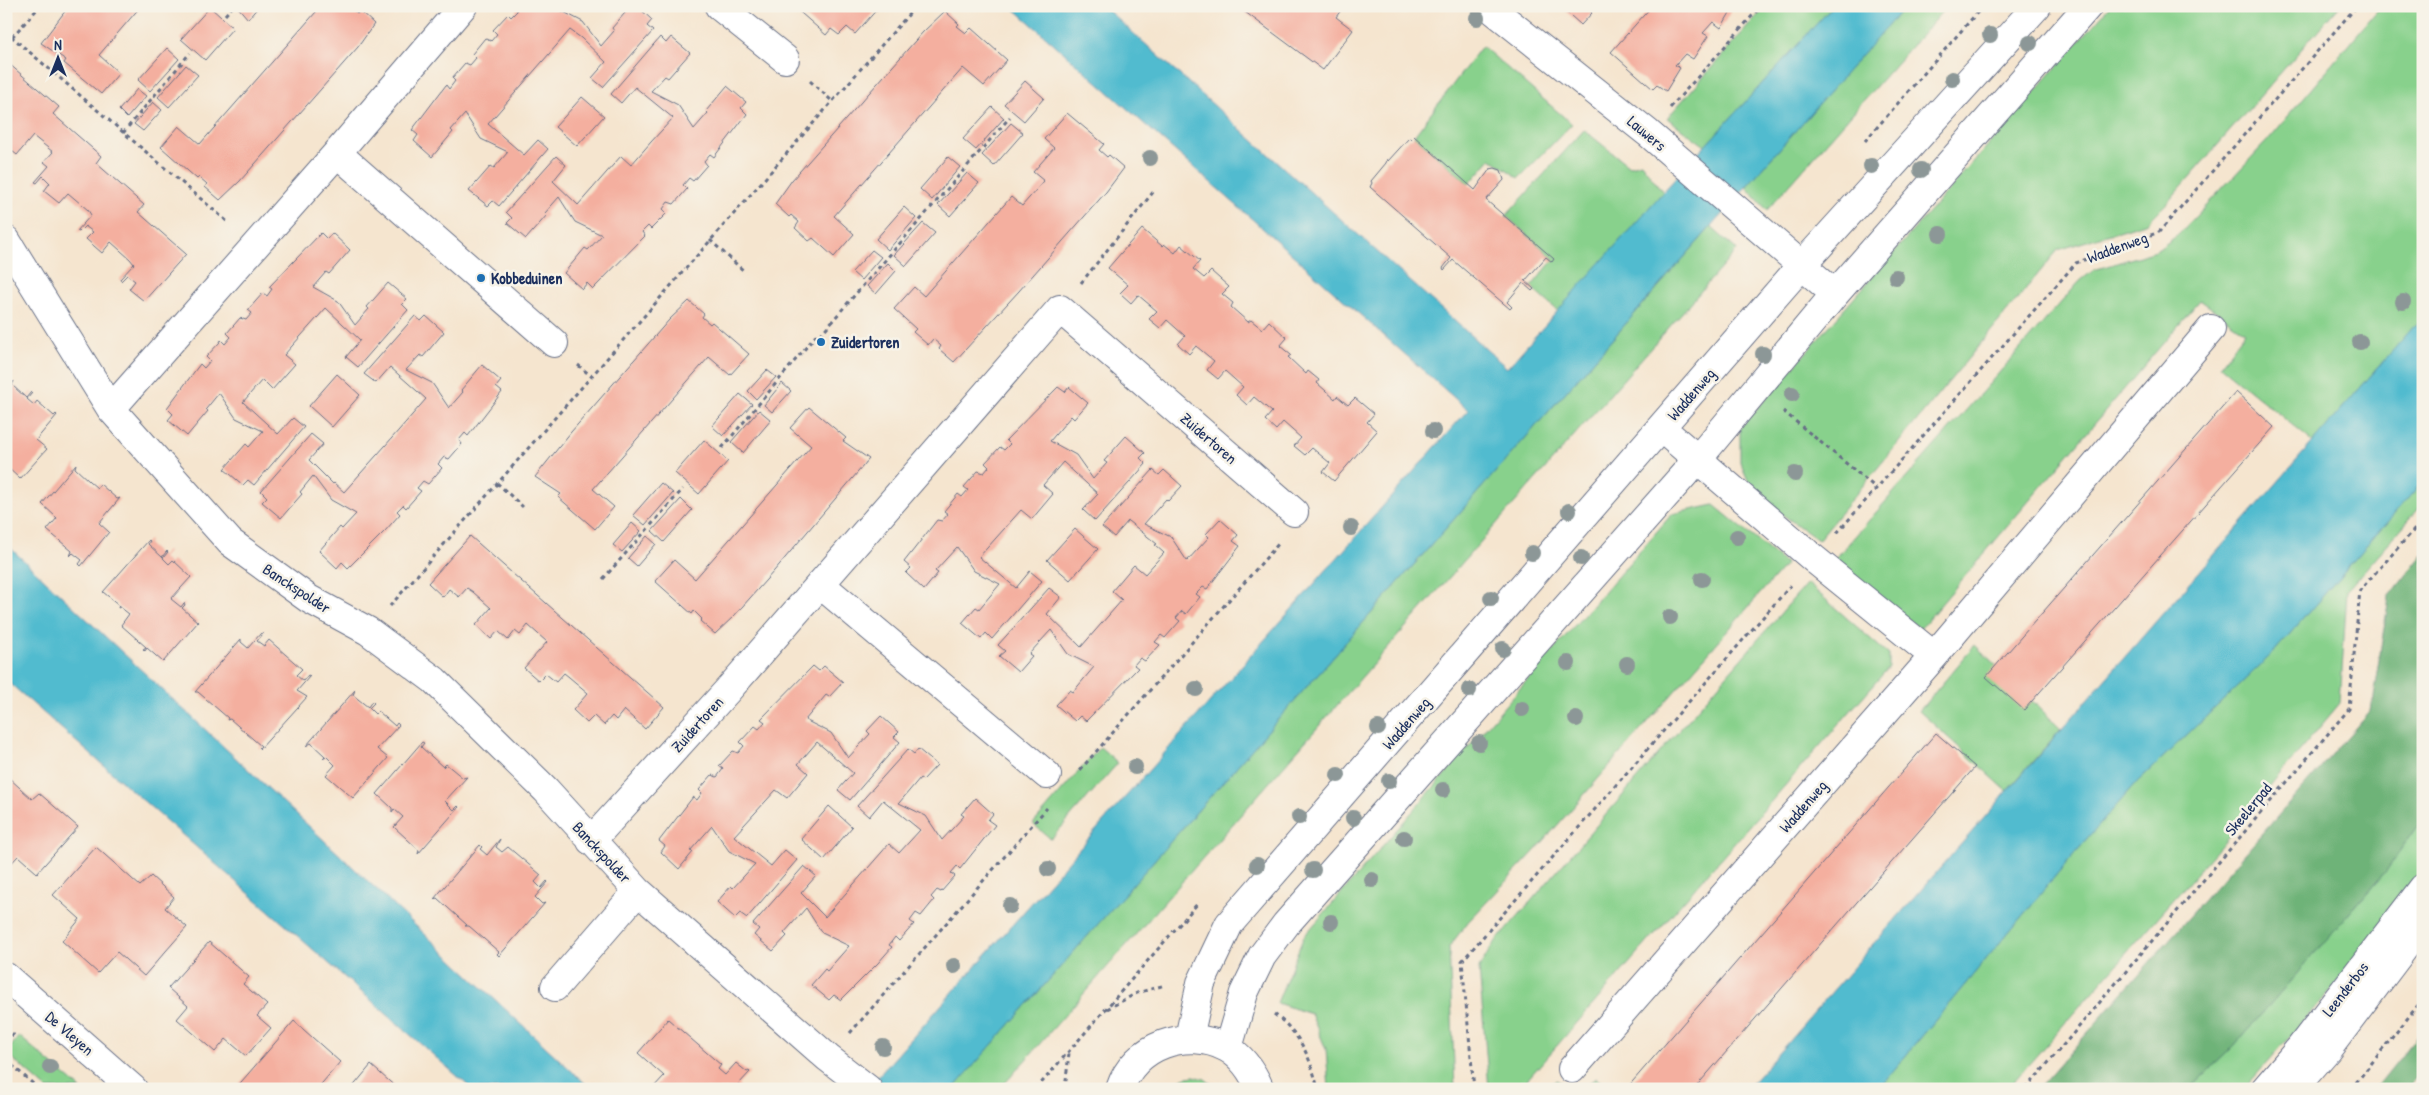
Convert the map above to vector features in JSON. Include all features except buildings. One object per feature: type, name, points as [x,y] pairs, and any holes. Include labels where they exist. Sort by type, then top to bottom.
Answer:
[{"type":"street","points":[[111,409],[337,153],[463,6]]},
{"type":"street","points":[[719,6],[785,59]]},
{"type":"street","name":"Waddenweg","points":[[1189,1038],[1201,983],[1229,924],[1802,265],[2037,6]]},
{"type":"street","points":[[1228,1048],[1244,993],[1262,956],[1286,924],[1697,460],[1835,294],[2088,6]]},
{"type":"street","name":"Lauwers","points":[[1497,9],[1652,137],[1750,223],[1802,265]]},
{"type":"street","points":[[337,153],[554,343]]},
{"type":"street","name":"Banckspolder","points":[[6,240],[111,409],[230,542],[309,599],[368,631],[434,680],[546,790],[638,891],[840,1067],[868,1089]]},
{"type":"street","points":[[1802,265],[1835,294]]},
{"type":"street","name":"Zuidertoren","points":[[591,841],[728,690],[1060,309],[1294,512]]},
{"type":"street","name":"Waddenweg","points":[[1572,1069],[1934,656],[2211,329]]},
{"type":"street","name":"Waddenweg","points":[[1661,428],[1814,559],[1934,656]]},
{"type":"street","points":[[820,584],[1047,775]]},
{"type":"street","name":"Leenderbos","points":[[2265,1089],[2300,1048],[2423,888]]},
{"type":"street","name":"Banckspolder","points":[[555,987],[638,891]]},
{"type":"street","name":"Leenderbos","points":[[2293,1089],[2326,1050],[2423,923]]},
{"type":"street","name":"De Vleyen","points":[[6,977],[133,1089]]},
{"type":"street","points":[[1120,1089],[1134,1064],[1149,1050],[1168,1041],[1189,1038],[1209,1041],[1228,1048],[1253,1073],[1260,1089]]},
{"type":"path","points":[[6,44],[40,6]]},
{"type":"path","points":[[225,15],[233,6]]},
{"type":"path","points":[[368,631],[916,6]]},
{"type":"path","points":[[1652,137],[1761,6]]},
{"type":"path","points":[[1859,147],[1983,6]]},
{"type":"path","name":"Waddenweg","points":[[1474,1089],[1462,961],[2076,262],[2159,232],[2357,6]]},
{"type":"path","points":[[12,37],[255,246]]},
{"type":"path","points":[[123,133],[190,53]]},
{"type":"path","points":[[722,448],[819,334],[1010,117]]},
{"type":"path","points":[[1060,309],[1154,191]]},
{"type":"path","points":[[710,240],[745,272]]},
{"type":"path","points":[[1757,389],[1876,488]]},
{"type":"path","points":[[497,482],[523,507]]},
{"type":"path","points":[[603,579],[683,489]]},
{"type":"path","name":"Skeelerpad","points":[[2026,1089],[2349,709],[2360,590],[2423,520]]},
{"type":"path","points":[[2350,1089],[2423,999]]},
{"type":"path","points":[[1064,1089],[1069,1052]]},
{"type":"path","points":[[6,1060],[39,1089]]},
{"type":"green space","points":[[1766,6],[1833,6],[1705,146],[1667,118]]},
{"type":"green space","points":[[1905,6],[1947,6],[1767,210],[1746,187]]},
{"type":"green space","points":[[2110,6],[2339,6],[2167,203],[2148,222],[2058,250],[1818,540],[1754,494],[1740,462],[1740,428]]},
{"type":"green space","points":[[2381,6],[2423,6],[2423,316],[2313,442],[2220,366],[2245,332],[2200,300],[1920,629],[1834,560],[2080,281],[2094,270],[2156,251],[2178,235],[2268,140]]},
{"type":"green space","points":[[1482,46],[1572,124],[1519,178],[1491,159],[1469,184],[1414,136]]},
{"type":"green space","points":[[1584,130],[1629,166],[1641,163],[1663,192],[1558,311],[1531,287],[1554,259],[1506,216]]},
{"type":"green space","points":[[1711,227],[1737,250],[1000,1089],[953,1089]]},
{"type":"green space","points":[[2423,481],[2423,504],[2347,590],[2340,703],[2218,849],[2007,1089],[1878,1089],[2062,868],[2137,782],[2273,653]]},
{"type":"green space","points":[[1714,505],[1786,564],[1534,852],[1468,922],[1449,947],[1455,1089],[1329,1089],[1326,1049],[1311,1014],[1277,1003],[1304,936],[1672,514]]},
{"type":"green space","points":[[2423,554],[2423,819],[2386,871],[2232,1048],[2189,1089],[2038,1089],[2371,710],[2389,597]]},
{"type":"green space","points":[[1807,583],[1889,655],[1889,667],[1519,1089],[1489,1089],[1479,968],[1492,946]]},
{"type":"green space","points":[[1975,645],[2061,729],[2007,791],[1919,711]]},
{"type":"green space","points":[[1100,747],[1118,763],[1051,839],[1033,824]]},
{"type":"green space","points":[[2423,819],[2423,872],[2346,973],[2244,1089],[2189,1089],[2232,1048],[2386,871]]},
{"type":"green space","points":[[2423,1029],[2423,1069],[2407,1089],[2375,1089]]},
{"type":"green space","points":[[19,1036],[81,1089],[47,1089],[6,1053]]},
{"type":"green space","points":[[1194,1076],[1205,1079],[1217,1089],[1167,1089],[1183,1078]]},
{"type":"green space","points":[[1596,1078],[1609,1089],[1580,1089]]},
{"type":"green space","points":[[1556,1080],[1573,1089],[1548,1089]]},
{"type":"water","points":[[1011,6],[1103,6],[1507,368],[1663,192],[1833,6],[1905,6],[953,1089],[867,1089],[1468,410]]},
{"type":"water","points":[[2423,316],[2423,481],[2273,653],[2137,782],[2062,868],[1878,1089],[1747,1089]]},
{"type":"water","points":[[6,544],[591,1089],[472,1089],[6,680]]},
{"type":"place","name":"Kobbeduinen","points":[[481,278]]},
{"type":"place","name":"Zuidertoren","points":[[821,342]]}]
